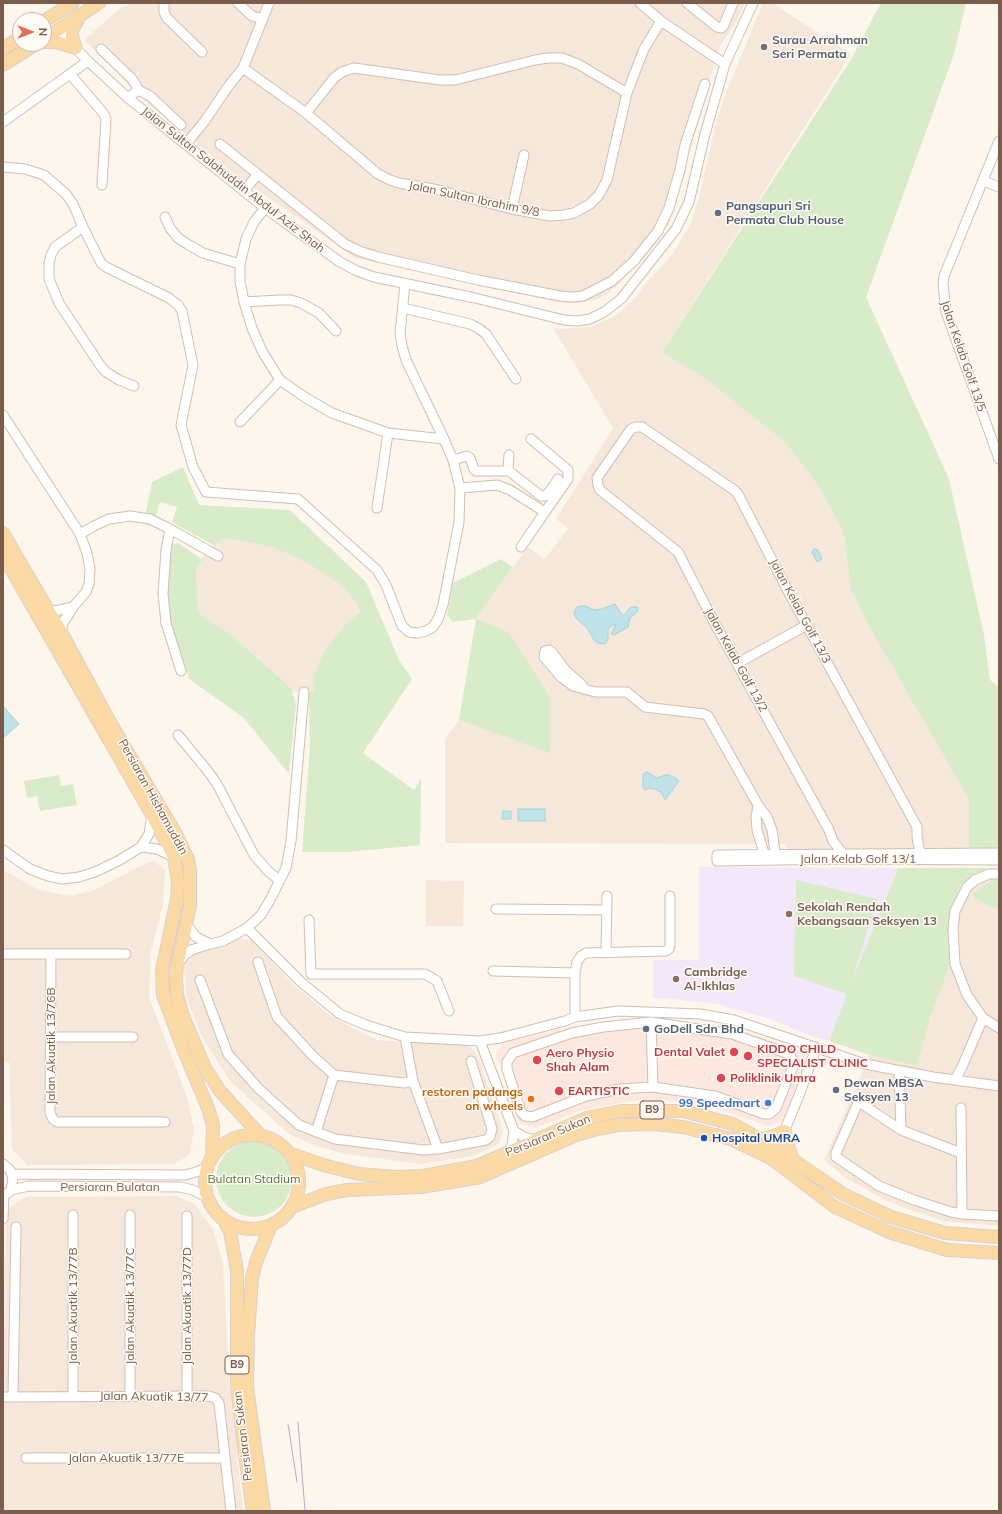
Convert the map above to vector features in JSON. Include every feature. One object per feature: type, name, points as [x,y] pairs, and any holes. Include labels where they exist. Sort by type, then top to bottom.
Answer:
[{"type":"main road","points":[[52,17],[73,3]]},
{"type":"main road","points":[[52,34],[100,3]]},
{"type":"main road","points":[[76,48],[72,38],[72,31],[80,16]]},
{"type":"main road","points":[[52,27],[58,30]]},
{"type":"main road","points":[[52,41],[76,48]]},
{"type":"main road","points":[[3,49],[12,43]]},
{"type":"main road","points":[[3,65],[23,52]]},
{"type":"main road","name":"Persiaran Hishamuddin","points":[[3,533],[61,632],[110,722],[176,834],[188,859],[191,886],[190,906],[177,965],[177,995],[194,1045],[205,1068],[220,1091],[260,1135]]},
{"type":"main road","name":"Persiaran Hishamuddin","points":[[3,555],[152,815],[174,857],[178,882],[177,899],[162,970],[163,995],[182,1046],[208,1108],[213,1125],[209,1163]]},
{"type":"main road","name":"Persiaran Sukan","points":[[289,1153],[323,1165],[359,1174],[395,1177],[423,1176],[477,1166],[587,1118],[621,1111],[683,1111],[733,1124],[777,1149],[843,1194],[891,1217],[945,1233],[999,1238]]},
{"type":"main road","name":"Persiaran Sukan","points":[[292,1207],[326,1194],[347,1190],[422,1187],[480,1176],[576,1135],[619,1125],[654,1124],[683,1126],[731,1139],[772,1159],[835,1207],[889,1232],[947,1250],[999,1253]]},
{"type":"main road","points":[[760,1139],[774,1136],[785,1131],[793,1160]]},
{"type":"main road","name":"B9","points":[[246,1135],[260,1135],[281,1145],[289,1153],[296,1166],[299,1180],[298,1194],[292,1207],[286,1214],[271,1225],[255,1229],[239,1227],[224,1220],[214,1210],[208,1198],[205,1181],[209,1163],[221,1147],[232,1139],[246,1135]]},
{"type":"main road","points":[[760,1153],[777,1149],[778,1156],[783,1167]]},
{"type":"main road","name":"Persiaran Sukan","points":[[224,1220],[230,1232],[237,1270],[237,1386],[253,1511]]},
{"type":"main road","name":"Persiaran Sukan","points":[[264,1511],[247,1387],[248,1342],[252,1278],[256,1262],[271,1225]]},
{"type":"street","points":[[164,3],[164,12],[167,18],[202,52]]},
{"type":"street","points":[[238,3],[252,16],[263,19]]},
{"type":"street","points":[[186,144],[243,68],[269,3]]},
{"type":"street","points":[[640,3],[661,21],[726,64]]},
{"type":"street","points":[[687,3],[717,27],[721,28],[723,27],[733,3]]},
{"type":"street","name":"Jalan Sultan Salahuddin Abdul Aziz Shah","points":[[58,30],[88,61],[128,98],[265,208],[340,262],[368,275],[405,284],[475,298],[564,320],[590,319],[604,312],[621,299],[672,235],[684,216],[689,202],[705,134],[726,64],[753,3]]},
{"type":"street","name":"Jalan Sultan Ibrahim 9/8","points":[[243,68],[306,113],[378,174],[390,180],[434,189],[512,209],[550,216],[564,215],[574,213],[590,204],[599,195],[609,175],[627,93],[644,49],[661,21]]},
{"type":"street","points":[[101,49],[132,78],[138,90],[150,96],[181,125]]},
{"type":"street","points":[[306,113],[334,78],[342,72],[354,68],[440,80],[455,80],[535,60],[562,58],[578,64],[627,93]]},
{"type":"street","points":[[3,122],[88,61]]},
{"type":"street","points":[[70,74],[104,114],[106,119],[102,185]]},
{"type":"street","points":[[220,144],[345,244],[359,251],[378,257],[478,280],[572,298],[583,296],[612,281],[634,261],[658,231],[669,208],[680,170],[684,146],[705,84]]},
{"type":"street","points":[[128,98],[138,90]]},
{"type":"street","name":"Jalan Kelab Golf 13/5","points":[[999,141],[984,181],[944,276],[942,292],[946,312],[996,440],[999,459]]},
{"type":"street","points":[[512,209],[524,155]]},
{"type":"street","points":[[3,167],[25,169],[44,174],[66,194],[74,204],[98,258],[106,267],[175,301],[182,311],[194,365],[181,425],[192,467],[206,492],[298,499],[377,570],[386,585],[402,626],[409,632],[416,633],[426,631],[433,627],[438,619],[443,605],[459,522],[460,488],[453,460],[406,360],[400,333],[405,284]]},
{"type":"street","points":[[244,191],[257,175]]},
{"type":"street","points":[[984,181],[999,187]]},
{"type":"street","points":[[265,208],[256,219],[246,239],[240,264],[240,281],[244,302],[252,328],[262,350],[280,380],[306,398],[332,413],[388,433],[444,439]]},
{"type":"street","points":[[669,208],[684,216]]},
{"type":"street","points":[[165,217],[170,228],[178,238],[189,245],[203,253],[240,264]]},
{"type":"street","points":[[83,227],[55,247],[49,263],[49,279],[59,303],[106,372],[134,386]]},
{"type":"street","points":[[475,298],[478,280]]},
{"type":"street","points":[[244,302],[291,300],[301,303],[319,313],[336,331]]},
{"type":"street","points":[[403,308],[470,324],[478,328],[486,334],[516,379]]},
{"type":"street","points":[[240,422],[280,380]]},
{"type":"street","points":[[3,415],[80,534],[87,553],[90,569],[89,584],[86,592],[73,607],[61,632]]},
{"type":"street","name":"Jalan Kelab Golf 13/2","points":[[636,427],[631,429],[597,478],[600,490],[678,552],[829,830],[833,841],[843,856]]},
{"type":"street","name":"Jalan Kelab Golf 13/3","points":[[636,427],[642,427],[738,494],[916,827],[916,837],[921,856]]},
{"type":"street","points":[[377,508],[388,433]]},
{"type":"street","points":[[521,547],[568,479],[568,470],[531,439]]},
{"type":"street","points":[[508,471],[509,455]]},
{"type":"street","points":[[453,460],[467,456],[470,458],[476,471],[508,471],[541,496],[545,496],[558,479]]},
{"type":"street","points":[[460,488],[497,485],[510,490],[545,512]]},
{"type":"street","points":[[80,534],[109,519],[130,516],[150,519],[218,556]]},
{"type":"street","points":[[170,529],[166,550],[163,594],[166,623],[181,671]]},
{"type":"street","points":[[48,611],[73,607]]},
{"type":"street","points":[[738,663],[807,625]]},
{"type":"street","points":[[584,688],[566,671],[552,652],[548,650],[546,651],[544,657],[561,676],[573,686],[595,692],[627,692],[645,707],[704,714],[708,716],[758,805],[767,817],[772,830],[775,857]]},
{"type":"street","points":[[177,965],[191,950],[223,941],[247,928],[261,915],[286,868],[290,841],[304,692]]},
{"type":"street","points":[[178,735],[210,775],[228,803],[254,855],[268,871],[279,880]]},
{"type":"street","points":[[758,805],[756,817],[757,830],[766,857]]},
{"type":"street","points":[[3,850],[30,869],[48,876],[62,879],[79,877],[95,872],[118,861],[141,847],[149,834],[152,815]]},
{"type":"street","points":[[141,847],[157,849],[174,857]]},
{"type":"street","points":[[921,856],[999,853]]},
{"type":"street","name":"Jalan Kelab Golf 13/1","points":[[717,861],[766,857],[843,856],[921,856],[999,860]]},
{"type":"street","points":[[999,874],[989,874],[975,880],[967,887],[955,911],[953,940],[955,964],[967,995],[975,1009],[983,1018],[999,1028]]},
{"type":"street","points":[[606,952],[608,896]]},
{"type":"street","points":[[575,1017],[575,973],[577,962],[581,956],[586,953],[666,951],[669,949],[670,896]]},
{"type":"street","points":[[496,909],[607,910]]},
{"type":"street","points":[[309,920],[311,974]]},
{"type":"street","points":[[187,925],[196,937],[210,944]]},
{"type":"street","points":[[247,928],[301,982],[340,1014],[366,1025],[405,1037],[480,1041],[500,1038],[575,1017],[618,1011],[661,1011],[700,1014],[734,1020],[865,1064],[898,1071],[999,1086]]},
{"type":"street","points":[[3,954],[126,954]]},
{"type":"street","name":"Jalan Akuatik 13/76B","points":[[51,955],[50,1113],[53,1119],[57,1122],[165,1122]]},
{"type":"street","points":[[258,962],[277,1017],[313,1056],[334,1075],[404,1083],[414,1081]]},
{"type":"street","points":[[493,971],[575,973]]},
{"type":"street","points":[[301,982],[311,974],[425,974],[437,981],[449,1011]]},
{"type":"street","points":[[200,980],[228,1054],[258,1088],[299,1125],[335,1138],[423,1150],[438,1149],[486,1140],[492,1132],[492,1129],[470,1061]]},
{"type":"street","points":[[955,1080],[983,1018]]},
{"type":"street","points":[[732,1034],[734,1020]]},
{"type":"street","points":[[565,1021],[572,1033]]},
{"type":"street","points":[[651,1022],[653,1087]]},
{"type":"street","points":[[651,1022],[732,1034],[789,1054],[793,1061],[793,1066],[776,1108],[769,1114],[764,1114],[715,1096],[653,1087],[619,1089],[586,1096],[532,1117],[525,1116],[521,1112],[507,1068],[509,1057],[513,1053],[572,1033],[604,1027],[651,1022]]},
{"type":"street","points":[[51,1037],[133,1037]]},
{"type":"street","points":[[405,1037],[414,1081],[438,1149]]},
{"type":"street","points":[[480,1041],[514,1131],[511,1152]]},
{"type":"street","points":[[777,1149],[816,1048]]},
{"type":"street","points":[[898,1071],[901,1130]]},
{"type":"street","points":[[316,1132],[334,1075]]},
{"type":"street","points":[[502,1101],[514,1108],[520,1108]]},
{"type":"street","points":[[961,1153],[901,1130],[862,1104],[859,1104],[857,1105],[836,1157],[878,1186],[914,1200],[951,1212],[999,1216]]},
{"type":"street","points":[[776,1108],[792,1113]]},
{"type":"street","points":[[961,1108],[962,1214]]},
{"type":"street","points":[[514,1131],[524,1137],[536,1140]]},
{"type":"street","points":[[3,1161],[3,1164],[7,1166],[12,1174],[14,1182],[6,1194],[3,1219]]},
{"type":"street","name":"Persiaran Bulatan","points":[[12,1174],[185,1175],[196,1172],[209,1163]]},
{"type":"street","name":"Persiaran Bulatan","points":[[6,1194],[29,1186],[180,1187],[193,1190],[208,1198]]},
{"type":"street","name":"Jalan Akuatik 13/77B","points":[[73,1215],[73,1397]]},
{"type":"street","name":"Jalan Akuatik 13/77C","points":[[130,1215],[130,1396]]},
{"type":"street","name":"Jalan Akuatik 13/77D","points":[[186,1396],[187,1216]]},
{"type":"street","points":[[8,1397],[16,1227]]},
{"type":"street","name":"Jalan Akuatik 13/77","points":[[8,1397],[209,1396],[215,1398],[219,1403],[231,1511]]},
{"type":"street","name":"Jalan Akuatik 13/77E","points":[[26,1458],[225,1458]]},
{"type":"shaded area","points":[[130,3],[745,3],[737,20],[719,48],[669,225],[620,283],[608,293],[595,300],[578,303],[562,303],[355,258],[232,172],[141,98],[84,40],[115,13]]},
{"type":"shaded area","points":[[763,3],[772,3],[851,54],[662,352],[707,380],[785,442],[818,485],[843,531],[851,589],[867,623],[969,800],[969,850],[788,849],[785,844],[445,843],[445,739],[459,720],[550,752],[508,632],[476,618],[528,547],[545,559],[568,528],[556,519],[613,428],[553,328],[561,329],[591,327],[617,315],[636,297],[646,283],[672,255],[690,225],[699,198],[716,123],[726,93]]},
{"type":"shaded area","points":[[226,538],[272,547],[306,562],[344,587],[357,604],[360,612],[346,623],[314,675],[314,692],[294,692],[237,640],[198,612],[196,567],[203,560],[201,559],[221,539]]},
{"type":"shaded area","points":[[154,861],[165,870],[163,904],[151,951],[149,997],[187,1097],[194,1129],[190,1154],[175,1164],[27,1165],[12,1149],[9,1062],[3,1062],[3,870],[39,890],[69,896],[93,891],[144,864]]},
{"type":"shaded area","name":"Sekolah Rendah Kebangsaan Seksyen 13","points":[[699,867],[898,868],[829,1041],[803,1033],[770,1019],[717,1004],[653,998],[653,960],[699,960]]},
{"type":"shaded area","points":[[989,868],[999,868],[999,1226],[943,1221],[893,1204],[847,1179],[824,1160],[870,1055],[917,1066],[932,1012],[959,887],[974,874]]},
{"type":"shaded area","points":[[426,880],[464,881],[463,926],[426,926]]},
{"type":"shaded area","points":[[238,938],[253,941],[291,983],[327,1013],[354,1029],[377,1040],[418,1043],[468,1043],[478,1056],[503,1130],[499,1144],[472,1156],[421,1164],[346,1154],[315,1146],[289,1134],[230,1081],[203,1039],[187,1000],[184,967],[194,954]]},
{"type":"shaded area","points":[[653,1017],[737,1029],[803,1052],[806,1060],[784,1121],[768,1126],[707,1105],[667,1100],[630,1101],[582,1110],[535,1128],[519,1123],[496,1054],[502,1043],[571,1027]]},
{"type":"shaded area","points":[[176,1196],[195,1204],[213,1230],[223,1263],[230,1389],[243,1511],[3,1511],[3,1389],[6,1210],[25,1197]]},
{"type":"green space","points":[[881,3],[966,3],[954,54],[866,297],[949,479],[984,635],[990,680],[999,687],[999,849],[969,850],[969,800],[867,623],[851,589],[843,531],[818,485],[785,442],[707,380],[662,352],[850,61]]},
{"type":"green space","points":[[183,467],[199,505],[290,510],[366,582],[399,660],[412,679],[363,753],[414,790],[421,779],[420,845],[347,852],[302,852],[310,747],[309,692],[314,691],[314,675],[324,652],[346,623],[360,612],[357,604],[344,587],[306,562],[272,547],[226,538],[221,539],[215,546],[172,522],[177,507],[160,502],[156,516],[146,512],[152,482]]},
{"type":"green space","points":[[178,543],[203,560],[196,568],[198,612],[237,640],[293,690],[296,704],[289,774],[243,717],[189,679],[185,665],[182,666],[167,614],[167,572],[171,545]]},
{"type":"green space","points":[[501,559],[513,567],[476,618],[508,632],[550,697],[550,753],[459,720],[476,619],[453,622],[447,615],[453,583]]},
{"type":"green space","points":[[59,775],[61,786],[73,784],[77,805],[40,811],[37,796],[27,798],[24,781]]},
{"type":"green space","points":[[898,868],[989,868],[974,874],[959,887],[954,910],[952,959],[932,1012],[917,1066],[870,1055],[829,1041],[847,994],[794,976],[796,880],[877,899],[851,984]]},
{"type":"green space","points":[[995,880],[999,881],[999,910],[971,895],[986,884]]},
{"type":"green space","name":"Bulatan Stadium","points":[[254,1141],[269,1144],[281,1152],[289,1164],[292,1179],[289,1194],[281,1206],[269,1214],[254,1217],[239,1214],[227,1206],[219,1194],[216,1179],[219,1164],[227,1152],[239,1144]]},
{"type":"water","points":[[814,549],[818,550],[822,559],[817,562],[812,552]]},
{"type":"water","points":[[615,604],[621,614],[624,615],[631,607],[638,608],[638,611],[630,618],[628,627],[614,635],[611,634],[616,625],[613,625],[608,629],[608,639],[605,644],[598,643],[594,640],[588,629],[576,618],[574,613],[576,608],[585,606],[595,610]]},
{"type":"water","points":[[4,707],[19,724],[3,738],[3,708]]},
{"type":"water","points":[[647,772],[657,778],[669,775],[679,781],[665,800],[662,793],[655,789],[650,788],[645,790],[643,788],[643,774]]},
{"type":"water","points":[[518,809],[545,809],[545,821],[518,821]]},
{"type":"water","points":[[503,811],[511,811],[511,819],[502,819]]},
{"type":"tram line","points":[[298,1422],[305,1511]]},
{"type":"tram line","points":[[288,1424],[297,1482]]},
{"type":"place","name":"Surau Arrahman Seri Permata","points":[[764,47]]},
{"type":"place","name":"Pangsapuri Sri Permata Club House","points":[[718,213]]},
{"type":"place","name":"Sekolah Rendah Kebangsaan Seksyen 13","points":[[789,914]]},
{"type":"place","name":"Cambridge Al-Ikhlas","points":[[676,979]]},
{"type":"place","name":"GoDell Sdn Bhd","points":[[646,1029]]},
{"type":"place","name":"Dental Valet","points":[[734,1052]]},
{"type":"place","name":"KIDDO CHILD SPECIALIST CLINIC","points":[[748,1056]]},
{"type":"place","name":"Aero Physio Shah Alam","points":[[537,1060]]},
{"type":"place","name":"Poliklinik Umra","points":[[721,1078]]},
{"type":"place","name":"Dewan MBSA Seksyen 13","points":[[836,1090]]},
{"type":"place","name":"EARTISTIC","points":[[559,1091]]},
{"type":"place","name":"restoren padangs on wheels","points":[[531,1099]]},
{"type":"place","name":"99 Speedmart","points":[[768,1103]]},
{"type":"place","name":"Hospital UMRA","points":[[704,1138]]}]
